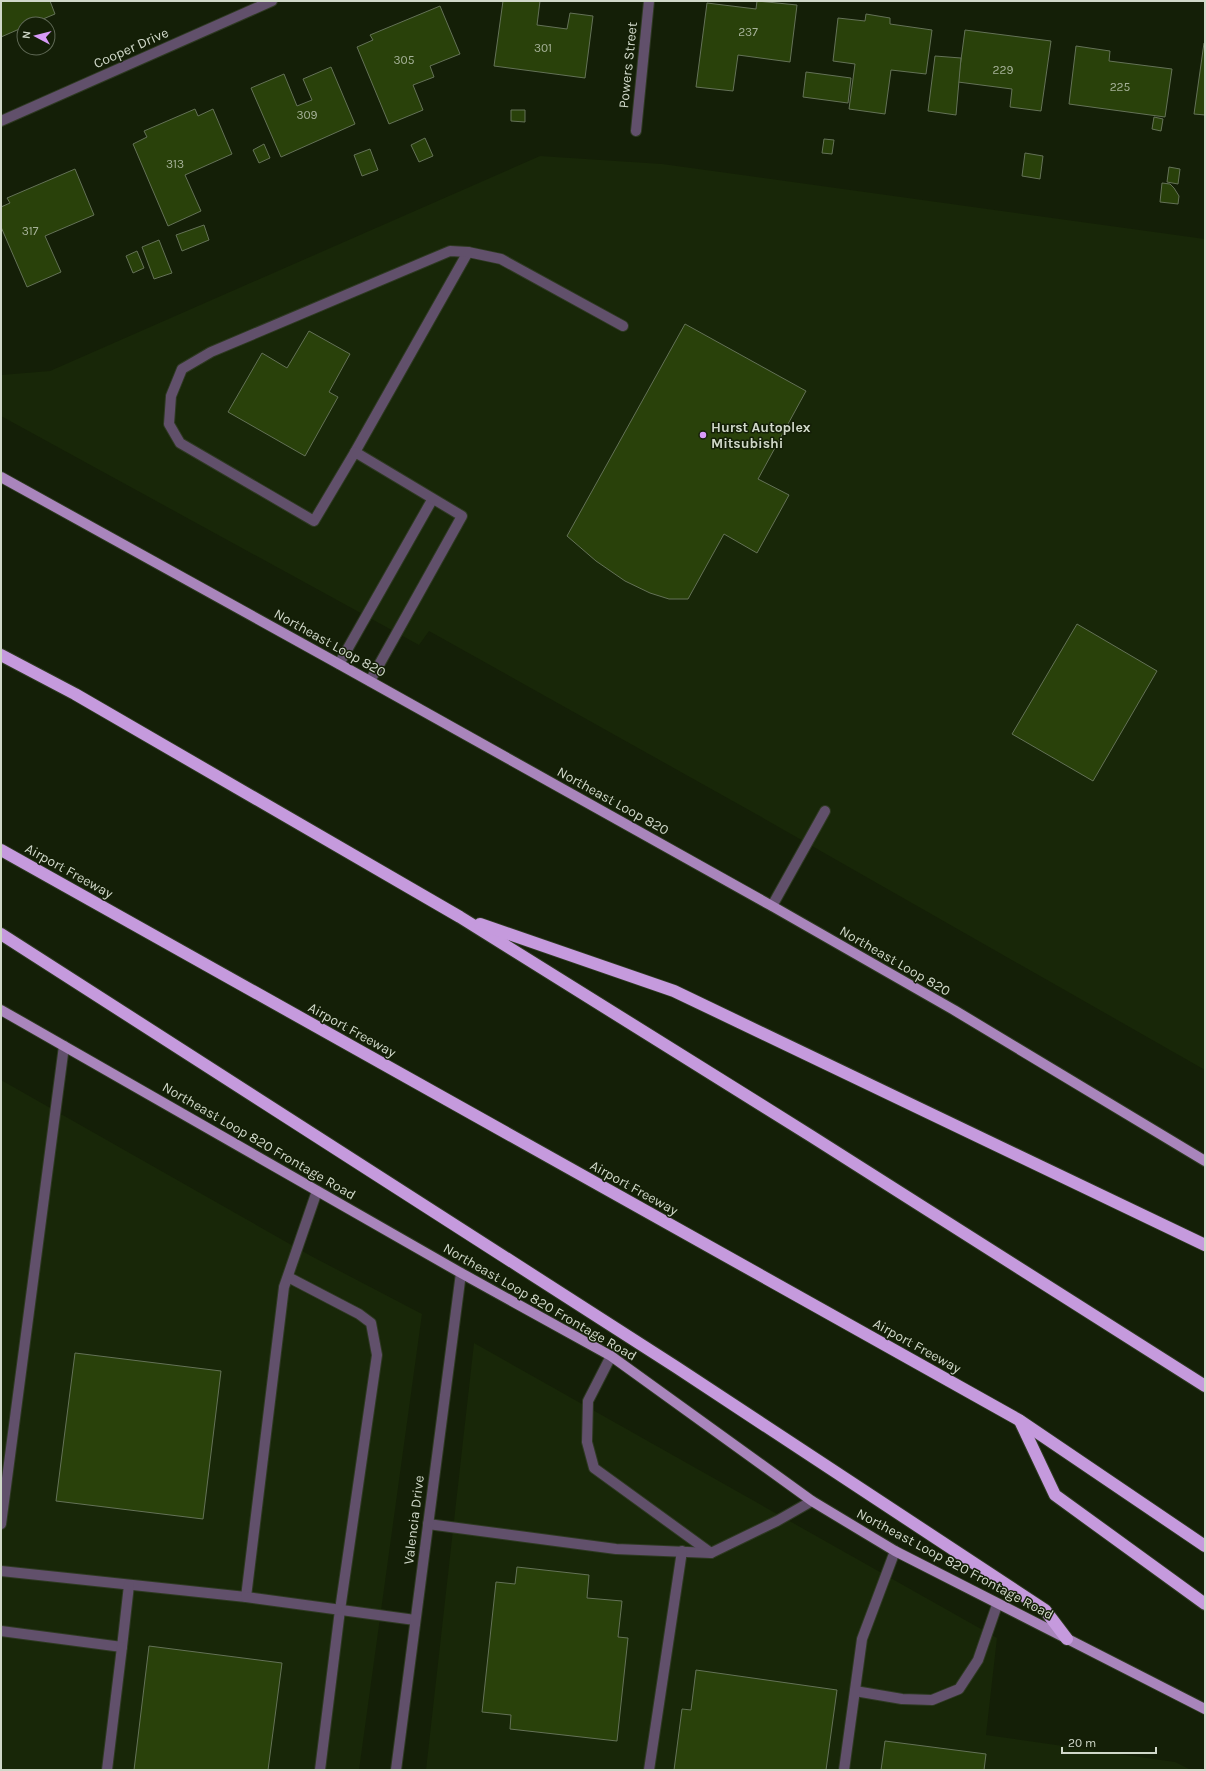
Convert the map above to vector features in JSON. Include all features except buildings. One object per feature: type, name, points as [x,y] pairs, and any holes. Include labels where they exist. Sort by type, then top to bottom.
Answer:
[{"type":"highway","points":[[1,655],[75,694],[460,917],[1205,1386]]},
{"type":"highway","name":"Airport Freeway","points":[[1,850],[1019,1420],[1205,1546]]},
{"type":"highway","points":[[460,917],[674,991],[1205,1245]]},
{"type":"highway","points":[[1,934],[669,1363],[1045,1610],[1066,1639]]},
{"type":"highway","points":[[1019,1420],[1055,1495],[1205,1604]]},
{"type":"main road","name":"Northeast Loop 820","points":[[1,478],[370,681],[772,906],[954,1010],[1205,1161]]},
{"type":"main road","name":"Northeast Loop 820 Frontage Road","points":[[1,1010],[461,1273],[611,1356],[812,1501],[895,1551],[1205,1709]]},
{"type":"street","name":"Cooper Drive","points":[[1,121],[272,1]]},
{"type":"street","name":"Powers Street","points":[[636,131],[649,1]]},
{"type":"street","points":[[468,252],[355,452],[314,521],[180,443],[169,424],[171,396],[182,369],[211,352],[450,251],[468,252],[501,259],[623,326]]},
{"type":"street","points":[[355,452],[432,500],[462,516],[370,681]]},
{"type":"street","points":[[339,664],[432,500]]},
{"type":"street","points":[[772,906],[825,811]]},
{"type":"street","points":[[1,1524],[64,1046]]},
{"type":"street","points":[[246,1597],[284,1287],[317,1191]]},
{"type":"street","name":"Valencia Drive","points":[[396,1770],[461,1273]]},
{"type":"street","points":[[288,1277],[359,1314],[371,1323],[377,1355],[340,1610],[320,1770]]},
{"type":"street","points":[[611,1356],[588,1402],[588,1442],[594,1468],[711,1553]]},
{"type":"street","points":[[428,1524],[616,1548],[711,1553],[777,1521],[812,1501]]},
{"type":"street","points":[[649,1770],[682,1551]]},
{"type":"street","points":[[844,1770],[862,1639],[895,1551]]},
{"type":"street","points":[[1,1571],[246,1597],[415,1620]]},
{"type":"street","points":[[107,1770],[129,1585]]},
{"type":"street","points":[[855,1691],[902,1699],[932,1700],[959,1689],[978,1660],[997,1604]]},
{"type":"street","points":[[1,1631],[122,1647]]},
{"type":"shaded area","points":[[540,156],[662,164],[1205,239],[1205,1070],[756,814],[429,631],[419,645],[1,416],[1,375],[50,371]]},
{"type":"shaded area","points":[[1,1080],[311,1256],[422,1314],[359,1770],[1,1770]]},
{"type":"shaded area","points":[[474,1343],[997,1638],[986,1735],[1175,1762],[1191,1770],[426,1770]]},
{"type":"place","name":"Hurst Autoplex Mitsubishi","points":[[703,435]]}]
